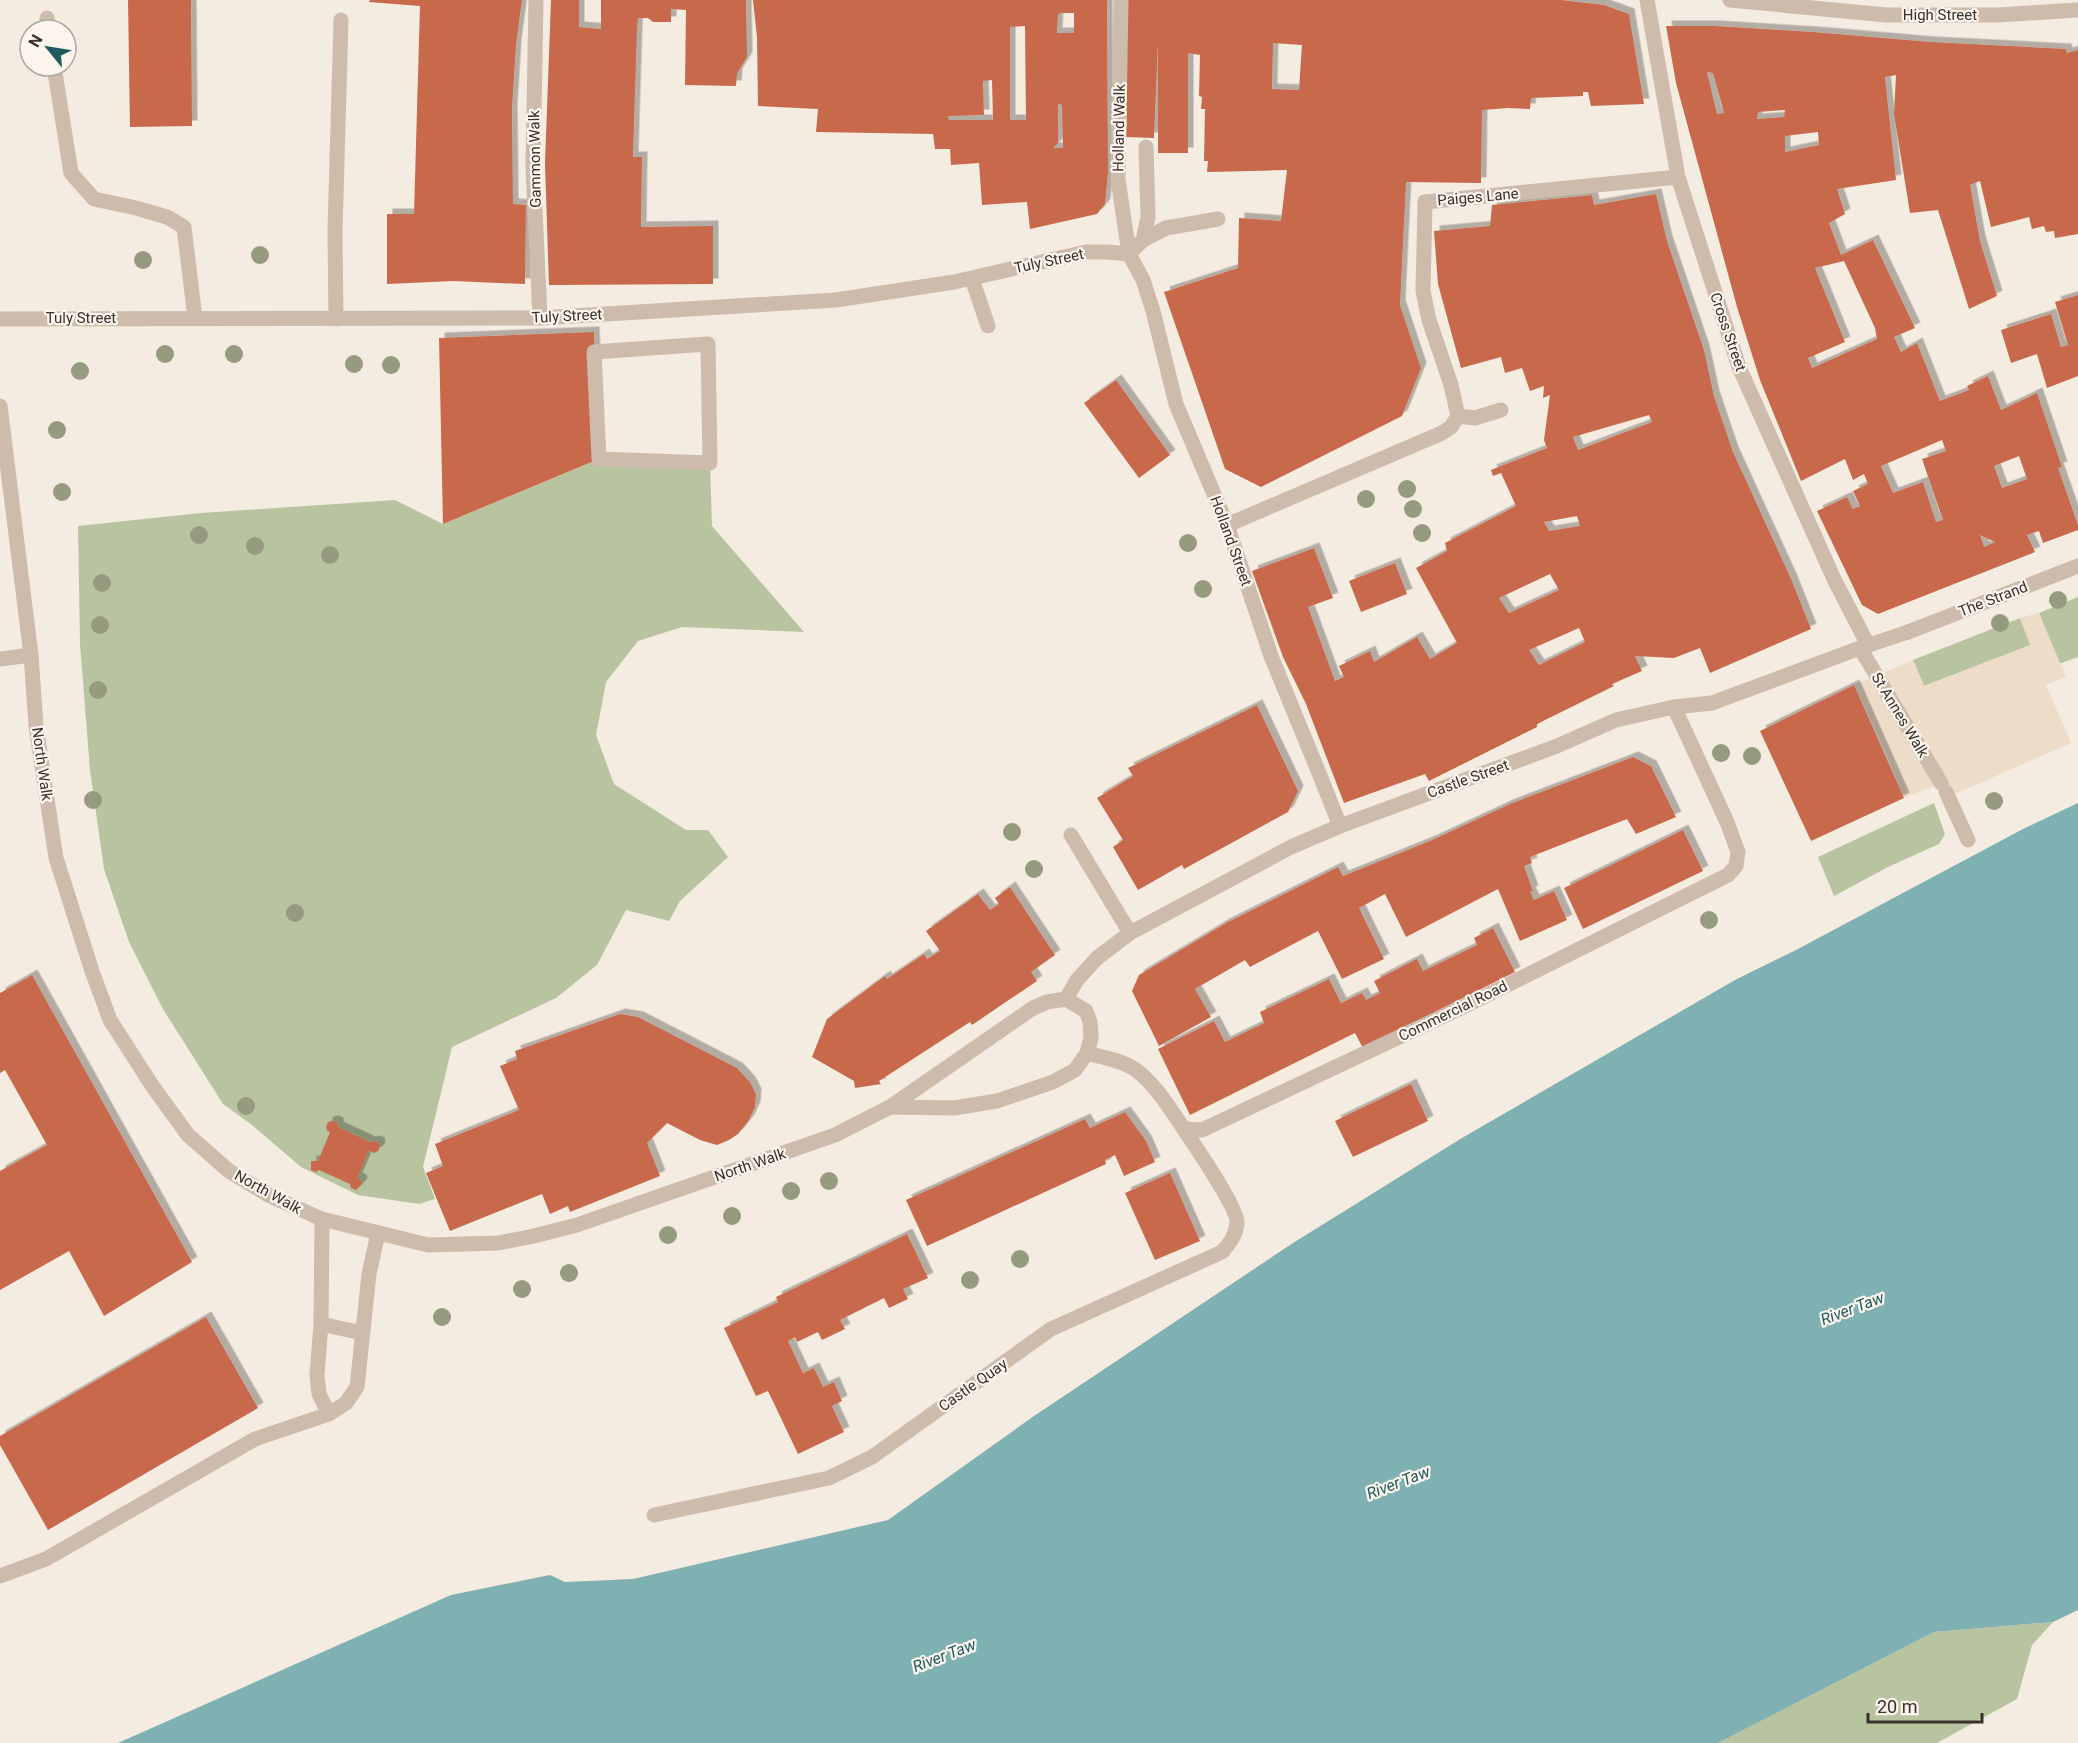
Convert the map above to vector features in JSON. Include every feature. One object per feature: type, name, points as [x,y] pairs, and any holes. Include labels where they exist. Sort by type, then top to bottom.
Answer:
[{"type":"street","name":"Gammon Walk","points":[[537,0],[533,166],[540,318]]},
{"type":"street","name":"Holland Walk","points":[[1121,0],[1118,180],[1129,254]]},
{"type":"street","name":"Cross Street","points":[[1647,0],[1678,177],[1739,367],[1864,646]]},
{"type":"street","name":"High Street","points":[[1730,0],[1886,15],[1998,15],[2078,10]]},
{"type":"street","points":[[336,319],[341,20]]},
{"type":"street","points":[[56,78],[71,173],[94,199],[167,217],[184,227],[195,318]]},
{"type":"street","points":[[1143,240],[1148,217],[1146,147]]},
{"type":"street","name":"Paiges Lane","points":[[1458,416],[1451,385],[1429,320],[1423,291],[1425,202],[1678,177]]},
{"type":"street","points":[[1129,254],[1143,240],[1166,228],[1218,219]]},
{"type":"street","name":"Tuly Street","points":[[0,319],[540,318],[836,300],[972,279],[1086,252],[1129,254]]},
{"type":"street","name":"Holland Street","points":[[1129,254],[1143,280],[1176,404],[1227,525],[1271,656],[1340,826]]},
{"type":"street","points":[[972,279],[988,327]]},
{"type":"street","points":[[708,344],[710,463],[599,459],[594,352],[708,344]]},
{"type":"street","name":"North Walk","points":[[0,406],[5,473],[31,655],[36,726],[56,858],[92,971],[110,1020],[153,1087],[188,1135],[229,1171],[270,1196],[322,1219],[428,1245],[498,1243],[534,1236],[577,1225],[835,1135],[890,1107],[1033,1008],[1047,1002],[1066,999]]},
{"type":"street","points":[[1227,525],[1443,434],[1458,416],[1475,418],[1501,410]]},
{"type":"street","name":"The Strand","points":[[1908,632],[2078,566]]},
{"type":"street","name":"Castle Street","points":[[1066,999],[1077,980],[1096,958],[1130,933],[1291,847],[1340,826],[1557,746],[1616,720],[1674,707],[1712,703],[1864,646],[1908,632]]},
{"type":"street","name":"St Annes Walk","points":[[1864,646],[1943,787],[1968,840]]},
{"type":"street","points":[[0,659],[31,655]]},
{"type":"street","name":"Commercial Road","points":[[1184,1128],[1202,1130],[1467,1005],[1728,875],[1736,866],[1738,852],[1727,822],[1674,707]]},
{"type":"street","points":[[1071,835],[1130,933]]},
{"type":"street","points":[[890,1107],[954,1108],[997,1101],[1053,1082],[1075,1070],[1087,1053],[1091,1038],[1088,1015],[1082,1008],[1066,999]]},
{"type":"street","points":[[1087,1053],[1122,1063],[1136,1070],[1153,1086],[1184,1128]]},
{"type":"street","name":"Castle Quay","points":[[654,1515],[829,1478],[872,1457],[1051,1329],[1222,1252],[1232,1241],[1238,1221],[1225,1192],[1184,1128]]},
{"type":"street","points":[[322,1219],[321,1324],[317,1375],[319,1394],[329,1414]]},
{"type":"street","points":[[0,1576],[46,1559],[255,1438],[329,1414],[346,1403],[357,1387],[369,1274],[378,1233]]},
{"type":"street","points":[[321,1324],[362,1333]]},
{"type":"green space","points":[[599,459],[710,463],[712,526],[804,632],[682,627],[638,641],[606,682],[596,735],[614,784],[686,830],[708,830],[728,857],[680,901],[669,921],[626,910],[597,965],[556,998],[452,1047],[423,1167],[435,1199],[419,1204],[358,1195],[301,1167],[252,1125],[223,1104],[163,1009],[129,942],[104,869],[90,770],[80,644],[78,526],[201,513],[395,500],[443,524]]},
{"type":"green space","points":[[2078,597],[2078,657],[2059,664],[2039,613]]},
{"type":"green space","points":[[2020,618],[2031,645],[1924,686],[1913,660]]},
{"type":"green space","points":[[1934,803],[1945,834],[1939,844],[1888,867],[1834,896],[1818,857]]},
{"type":"green space","points":[[2053,1622],[2032,1645],[2017,1699],[1937,1743],[1718,1743],[1934,1632]]},
{"type":"shaded area","points":[[2039,613],[2066,677],[2046,685],[2071,743],[1948,797],[1941,783],[1904,798],[1885,750],[1854,685],[1913,660],[1924,686],[2030,645],[2020,618]]},
{"type":"water","name":"River Taw","points":[[2078,803],[2078,1610],[2053,1622],[1934,1632],[1718,1743],[118,1743],[451,1595],[550,1575],[565,1582],[633,1579],[888,1520],[1034,1416],[1293,1243],[1462,1138],[1735,980],[2023,829]]},
{"type":"building","points":[[128,0],[191,0],[192,126],[130,127]]},
{"type":"building","points":[[370,0],[522,0],[516,45],[512,109],[513,204],[526,205],[525,284],[453,281],[387,284],[387,214],[414,214],[420,6],[369,2]]},
{"type":"building","points":[[551,0],[579,0],[579,27],[601,29],[601,0],[746,0],[747,57],[737,74],[736,86],[685,85],[686,10],[671,9],[671,22],[653,22],[648,18],[638,18],[633,157],[642,157],[641,227],[713,226],[713,284],[549,285],[545,163]]},
{"type":"building","points":[[753,0],[1107,0],[1108,173],[1105,204],[1097,214],[1030,229],[1027,202],[982,205],[979,163],[951,165],[950,149],[935,149],[933,134],[816,132],[818,109],[758,106],[757,37]],"holes":[[[1074,13],[1074,33],[1057,33],[1058,14]],[[1025,26],[1026,120],[1010,120],[1010,27]],[[992,80],[993,120],[949,120],[948,116],[984,115],[983,81]],[[1058,104],[1062,105],[1063,148],[1053,148],[1058,143]]]},
{"type":"building","points":[[1128,0],[1561,0],[1604,5],[1629,14],[1644,104],[1591,106],[1588,92],[1583,92],[1583,96],[1531,98],[1530,109],[1482,110],[1481,183],[1406,182],[1400,305],[1421,368],[1402,416],[1261,487],[1225,469],[1164,292],[1238,268],[1239,218],[1281,221],[1287,170],[1207,172],[1208,161],[1204,161],[1205,109],[1201,109],[1202,97],[1199,96],[1200,55],[1188,53],[1188,153],[1158,153],[1158,42],[1154,138],[1126,137],[1127,110],[1124,110]],"holes":[[[1273,43],[1302,45],[1299,90],[1272,89]]]},
{"type":"building","points":[[1666,26],[1714,26],[1930,42],[2066,49],[2067,53],[2078,50],[2078,234],[2055,238],[2054,231],[2046,232],[2044,226],[2032,229],[2029,217],[1991,227],[1980,181],[1970,185],[1980,241],[1997,296],[1969,309],[1938,210],[1910,213],[1894,114],[1896,75],[1885,77],[1896,180],[1837,189],[1845,214],[1829,223],[1841,255],[1873,240],[1915,328],[1894,337],[1901,352],[1917,343],[1940,401],[1969,390],[1967,386],[1988,376],[2001,410],[2037,393],[2062,467],[2058,468],[2078,530],[2043,543],[2039,531],[2027,535],[2035,552],[1878,614],[1862,605],[1817,511],[1847,497],[1853,509],[1860,506],[1853,491],[1868,484],[1864,474],[1853,480],[1845,459],[1801,481],[1760,380],[1737,307],[1676,83]],"holes":[[[1707,72],[1713,73],[1724,113],[1717,114]],[[1785,110],[1784,117],[1757,119],[1758,112]],[[1818,132],[1819,145],[1785,152],[1785,136]],[[1844,261],[1875,328],[1877,339],[1812,368],[1808,358],[1845,342],[1815,268]],[[1942,440],[1946,451],[1922,459],[1943,520],[1936,522],[1923,482],[1893,493],[1881,466]],[[2019,456],[2027,479],[2002,488],[1994,466]],[[1980,535],[1995,542],[1984,547]]]},
{"type":"building","points":[[1656,194],[1667,241],[1704,350],[1714,396],[1733,452],[1792,581],[1811,629],[1710,673],[1700,648],[1674,658],[1635,656],[1642,671],[1612,684],[1614,686],[1537,724],[1537,727],[1429,781],[1425,774],[1344,803],[1306,704],[1283,657],[1252,571],[1314,548],[1333,598],[1308,607],[1335,681],[1344,677],[1339,666],[1370,651],[1374,662],[1417,637],[1430,659],[1457,643],[1416,568],[1447,551],[1445,543],[1516,506],[1501,473],[1493,476],[1491,470],[1547,448],[1544,440],[1550,395],[1543,398],[1544,386],[1530,391],[1522,368],[1505,373],[1501,357],[1461,368],[1438,284],[1434,231],[1490,226],[1492,205],[1592,195],[1594,205]],"holes":[[[1649,415],[1652,422],[1578,450],[1573,437]],[[1577,516],[1580,526],[1549,531],[1544,522]],[[1550,574],[1559,590],[1509,613],[1499,598]],[[1579,628],[1585,642],[1539,665],[1529,650]]]},
{"type":"building","points":[[2078,295],[2078,376],[2047,388],[2037,354],[2011,363],[2001,330],[2051,314],[2061,347],[2068,345],[2055,302]]},
{"type":"building","points":[[594,332],[599,459],[443,524],[439,338]]},
{"type":"building","points":[[1116,380],[1170,455],[1139,478],[1084,403]]},
{"type":"building","points":[[1395,563],[1407,594],[1361,612],[1349,581]]},
{"type":"building","points":[[1854,685],[1904,798],[1811,841],[1760,731]]},
{"type":"building","points":[[1257,705],[1298,791],[1288,812],[1184,869],[1182,865],[1138,890],[1113,847],[1123,840],[1097,798],[1133,776],[1128,768]]},
{"type":"building","points":[[1633,757],[1651,766],[1676,817],[1636,834],[1627,819],[1530,857],[1532,863],[1524,866],[1534,900],[1554,891],[1567,920],[1520,941],[1498,889],[1406,937],[1385,894],[1359,908],[1384,959],[1342,979],[1318,931],[1250,967],[1245,960],[1195,989],[1211,1017],[1159,1046],[1132,991],[1139,975],[1226,923],[1338,867],[1343,876],[1430,841],[1510,804]]},
{"type":"building","points":[[1683,830],[1703,871],[1583,929],[1564,888]]},
{"type":"building","points":[[1010,887],[1055,955],[1031,972],[1037,981],[972,1025],[970,1022],[879,1081],[881,1084],[855,1088],[854,1081],[812,1057],[827,1019],[885,976],[887,979],[924,954],[927,959],[940,951],[926,931],[978,894],[990,910],[999,904],[995,898]]},
{"type":"building","points":[[1493,928],[1515,972],[1363,1048],[1355,1033],[1190,1115],[1158,1049],[1214,1021],[1225,1042],[1264,1023],[1260,1012],[1329,979],[1341,1003],[1362,993],[1366,1000],[1380,993],[1374,981],[1417,959],[1423,971],[1477,945],[1474,938]]},
{"type":"building","points":[[32,975],[192,1262],[104,1316],[69,1251],[0,1290],[0,1171],[47,1145],[5,1070],[0,1073],[0,993]]},
{"type":"building","points":[[620,1014],[638,1017],[737,1068],[750,1082],[756,1094],[755,1107],[749,1120],[738,1134],[717,1145],[700,1140],[667,1123],[647,1143],[660,1176],[570,1212],[568,1206],[550,1214],[542,1194],[450,1231],[426,1173],[443,1166],[435,1144],[519,1110],[500,1066],[517,1059],[515,1051]]},
{"type":"building","points":[[1411,1084],[1428,1121],[1353,1157],[1335,1121]]},
{"type":"building","points":[[1125,1112],[1146,1141],[1155,1162],[1124,1176],[1115,1155],[1105,1160],[1106,1164],[927,1246],[906,1200],[1085,1119],[1090,1128]]},
{"type":"building","points":[[328,1122],[338,1123],[338,1127],[370,1142],[379,1143],[378,1151],[374,1153],[369,1150],[357,1178],[362,1184],[356,1190],[351,1188],[350,1184],[319,1170],[316,1172],[311,1170],[311,1161],[318,1161],[330,1132],[326,1127]]},
{"type":"building","points":[[1170,1173],[1200,1241],[1155,1260],[1125,1193]]},
{"type":"building","points":[[907,1234],[928,1278],[903,1289],[908,1299],[889,1308],[884,1298],[840,1320],[845,1329],[822,1340],[818,1332],[797,1342],[795,1337],[788,1341],[803,1373],[814,1368],[823,1387],[834,1382],[842,1401],[832,1406],[844,1432],[798,1454],[768,1391],[756,1396],[724,1328],[778,1302],[776,1297]]},
{"type":"building","points":[[206,1317],[258,1408],[48,1530],[0,1445],[0,1436]]}]
